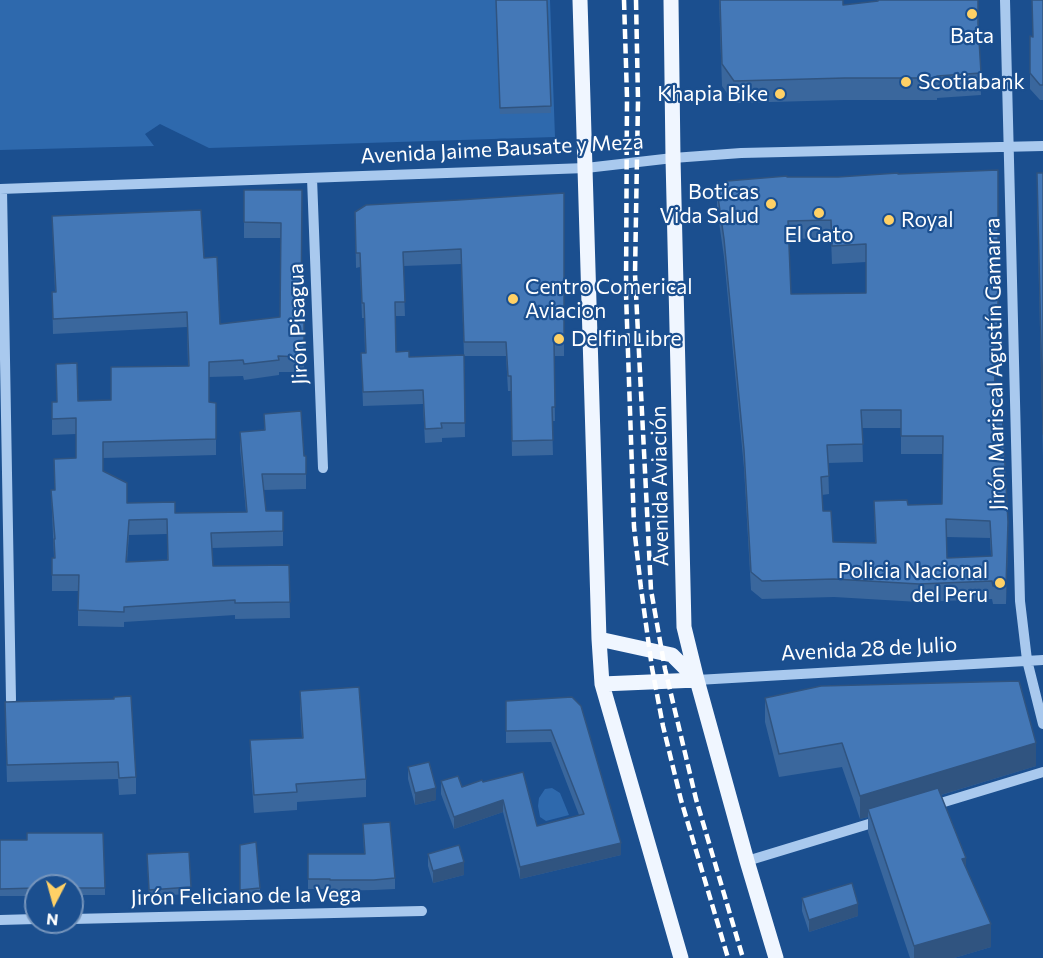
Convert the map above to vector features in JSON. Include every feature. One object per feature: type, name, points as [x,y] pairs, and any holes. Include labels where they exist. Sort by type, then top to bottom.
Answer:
[{"type":"main road","points":[[580,0],[598,639],[602,684],[681,958]]},
{"type":"main road","name":"Avenida Aviación","points":[[671,0],[684,627],[747,861],[776,958]]},
{"type":"main road","points":[[598,639],[672,655],[697,680]]},
{"type":"main road","name":"Avenida 28 de Julio","points":[[602,684],[697,680]]},
{"type":"street","name":"Jirón Mariscal Agustín Gamarra","points":[[1005,0],[1020,601],[1027,660],[1043,724]]},
{"type":"street","name":"Avenida Jaime Bausate y Meza","points":[[1,189],[586,168],[741,153],[1043,146]]},
{"type":"street","name":"Jirón Pisagua","points":[[312,178],[322,468]]},
{"type":"street","points":[[1,189],[5,651],[11,700]]},
{"type":"street","name":"Avenida 28 de Julio","points":[[697,680],[1043,660]]},
{"type":"street","points":[[920,809],[1043,772]]},
{"type":"street","points":[[747,861],[897,816]]},
{"type":"street","name":"Jirón Feliciano de la Vega","points":[[84,919],[422,911]]},
{"type":"street","points":[[0,920],[24,919]]},
{"type":"shaded area","points":[[0,0],[550,0],[555,137],[209,148],[160,124],[145,134],[154,146],[0,150]]},
{"type":"shaded area","points":[[552,788],[560,793],[569,815],[546,821],[540,817],[539,798],[545,789]]},
{"type":"building","points":[[496,0],[547,0],[551,106],[500,108]]},
{"type":"building","points":[[720,0],[843,0],[843,5],[878,0],[978,0],[981,73],[937,76],[937,78],[734,81],[722,64]]},
{"type":"building","points":[[1032,0],[1043,0],[1043,85],[1040,85],[1030,73],[1030,36],[1033,37]]},
{"type":"building","points":[[998,170],[998,343],[994,343],[995,392],[1001,391],[1008,522],[1006,586],[993,586],[992,581],[919,584],[834,579],[762,581],[751,572],[744,450],[724,239],[717,190],[727,181],[787,176],[838,177]],"holes":[[[831,220],[832,246],[866,244],[866,293],[791,294],[788,221]],[[861,410],[901,410],[901,436],[943,436],[942,504],[908,505],[907,500],[874,501],[876,543],[833,542],[831,511],[823,511],[821,477],[829,476],[827,445],[863,444]],[[946,519],[990,521],[992,556],[947,558]]]},
{"type":"building","points":[[1037,173],[1043,173],[1043,430]]},
{"type":"building","points":[[244,190],[302,190],[301,320],[304,320],[304,357],[278,356],[279,360],[244,364],[243,360],[209,362],[209,402],[216,403],[216,439],[103,442],[103,471],[127,483],[127,503],[175,502],[175,513],[247,512],[240,432],[265,430],[264,414],[301,411],[306,474],[262,474],[266,511],[283,511],[283,531],[211,533],[213,566],[289,565],[290,602],[235,603],[235,600],[124,607],[124,612],[78,610],[79,575],[52,575],[52,558],[55,558],[51,490],[55,490],[54,459],[76,458],[76,418],[52,419],[52,402],[57,402],[56,364],[77,363],[78,401],[111,400],[111,367],[189,366],[187,312],[53,319],[52,292],[56,292],[52,216],[201,210],[204,258],[217,257],[220,324],[280,317],[281,223],[244,222]],"holes":[[[167,519],[168,560],[126,562],[129,520]]]},
{"type":"building","points":[[564,193],[564,341],[554,341],[553,440],[512,441],[511,376],[508,376],[506,342],[464,342],[461,249],[403,252],[405,302],[395,302],[396,352],[409,351],[409,357],[464,355],[465,423],[441,423],[442,428],[425,429],[423,390],[363,392],[361,353],[366,353],[364,303],[362,303],[360,253],[356,253],[355,212],[366,205]]},
{"type":"building","points":[[1019,681],[1036,743],[860,796],[842,743],[779,754],[765,698],[821,686]]},
{"type":"building","points":[[359,687],[366,779],[296,784],[297,792],[254,795],[250,740],[303,738],[300,691]]},
{"type":"building","points":[[131,696],[136,777],[119,778],[118,762],[7,765],[5,702],[114,699],[114,697]]},
{"type":"building","points":[[572,697],[581,706],[621,843],[520,867],[503,800],[454,817],[441,781],[458,776],[462,787],[482,780],[483,782],[523,772],[537,826],[584,814],[551,730],[506,731],[506,701]]},
{"type":"building","points":[[429,762],[436,788],[415,793],[408,767]]},
{"type":"building","points":[[938,788],[966,858],[962,859],[991,924],[914,946],[868,809]]},
{"type":"building","points":[[390,822],[395,878],[308,879],[308,854],[365,854],[363,824]]},
{"type":"building","points":[[27,833],[103,833],[105,888],[84,888],[84,874],[24,874],[24,888],[0,889],[0,840],[27,840]]},
{"type":"building","points":[[256,842],[260,888],[240,890],[240,845]]},
{"type":"building","points":[[459,845],[464,862],[433,871],[428,854]]},
{"type":"building","points":[[189,852],[191,887],[149,890],[147,854]]},
{"type":"building","points":[[852,883],[858,904],[809,920],[802,898]]},
{"type":"railway","points":[[624,0],[627,97],[626,294],[634,527],[652,668],[663,726],[681,800],[728,958]]},
{"type":"railway","points":[[636,0],[638,100],[635,274],[651,590],[665,669],[696,799],[743,958]]},
{"type":"place","name":"Bata","points":[[972,14]]},
{"type":"place","name":"Scotiabank","points":[[906,82]]},
{"type":"place","name":"Khapia Bike","points":[[780,94]]},
{"type":"place","name":"Boticas Vida Salud","points":[[771,204]]},
{"type":"place","name":"El Gato","points":[[819,213]]},
{"type":"place","name":"Royal","points":[[889,220]]},
{"type":"place","name":"Centro Comerical Aviacion","points":[[513,299]]},
{"type":"place","name":"Delfin Libre","points":[[559,339]]},
{"type":"place","name":"Policia Nacional del Peru","points":[[1000,583]]}]
